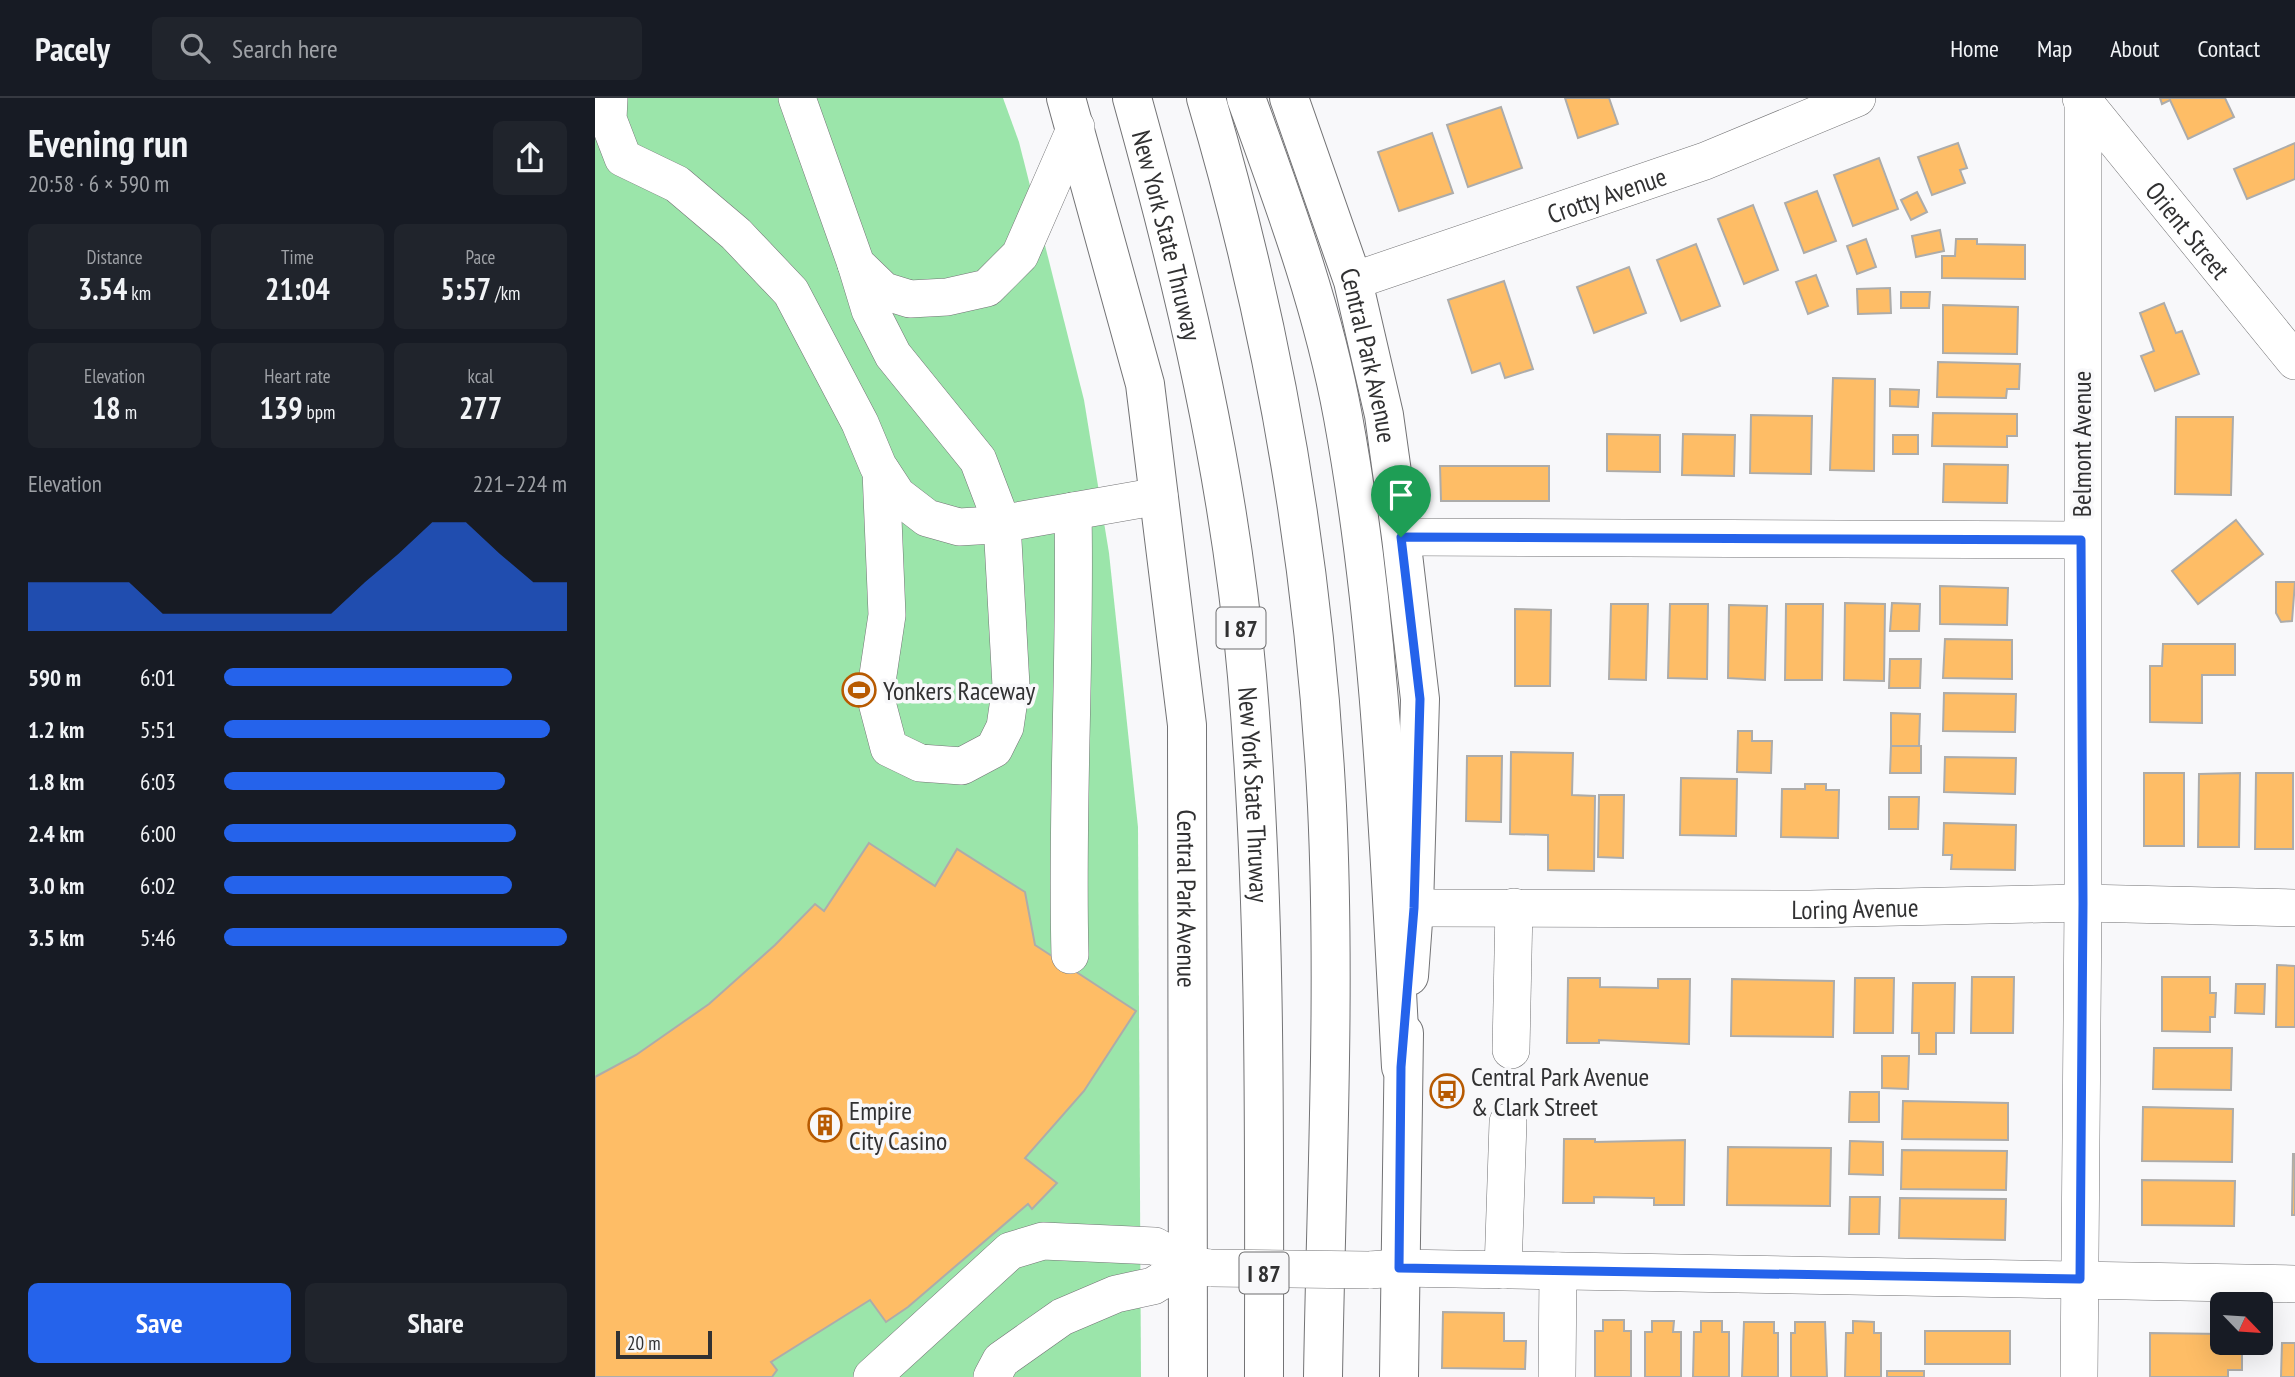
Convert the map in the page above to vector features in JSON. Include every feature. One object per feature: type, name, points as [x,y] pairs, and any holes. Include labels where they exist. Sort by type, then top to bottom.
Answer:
[{"type":"main road","name":"New York State Thruway","points":[[1132,98],[1170,235],[1215,441],[1247,674],[1260,910],[1264,1377]]},
{"type":"main road","name":"I 87","points":[[1206,98],[1243,233],[1269,348],[1307,579],[1319,694],[1327,807],[1330,926],[1323,1377]]},
{"type":"main road","points":[[1245,98],[1309,278],[1345,429],[1371,616],[1380,713],[1401,1067]]},
{"type":"main road","name":"Central Park Avenue","points":[[1289,98],[1353,281],[1384,415],[1420,699],[1414,908],[1384,1269],[1399,1377]]},
{"type":"main road","name":"Central Park Avenue","points":[[1071,113],[1145,384],[1187,725],[1199,1267],[1188,1377]]},
{"type":"street","points":[[609,98],[609,152],[677,184],[736,234],[791,292],[860,423],[881,471],[897,495],[926,518],[960,527],[1002,523],[1159,496]]},
{"type":"street","points":[[797,98],[870,310],[893,355],[978,460],[1002,523],[1011,686],[1005,727],[994,750],[962,766],[920,763],[889,748],[875,695],[887,615],[881,471]]},
{"type":"street","name":"Crotty Avenue","points":[[1353,281],[1705,160],[1857,98]]},
{"type":"street","name":"Orient Street","points":[[2082,99],[2288,341]]},
{"type":"street","name":"Belmont Avenue","points":[[2079,1377],[2083,903],[2082,99]]},
{"type":"street","points":[[856,264],[884,291],[911,299],[947,297],[987,288],[1020,255],[1041,214],[1071,113]]},
{"type":"street","points":[[1070,955],[1067,836],[1074,574],[1073,511]]},
{"type":"street","points":[[1401,537],[2081,540]]},
{"type":"street","name":"Loring Avenue","points":[[1414,908],[1809,909],[2083,903],[2295,908]]},
{"type":"street","points":[[1511,1050],[1514,907]]},
{"type":"street","points":[[1503,1270],[1508,1122]]},
{"type":"street","points":[[872,1377],[1010,1251],[1043,1241],[1156,1246],[1199,1267]]},
{"type":"street","points":[[992,1377],[1001,1360],[1062,1317],[1116,1294],[1153,1286],[1199,1267],[2295,1283]]},
{"type":"street","points":[[1557,1377],[1558,1271]]},
{"type":"green space","name":"Yonkers Raceway","points":[[595,98],[1003,98],[1019,142],[1084,400],[1109,553],[1138,827],[1141,1377],[595,1377]]},
{"type":"building","points":[[1565,98],[1609,98],[1618,124],[1578,138]]},
{"type":"building","points":[[2160,98],[2225,98],[2234,117],[2188,139],[2170,100],[2162,104]]},
{"type":"building","points":[[1501,107],[1522,168],[1468,187],[1447,125]]},
{"type":"building","points":[[1432,133],[1453,193],[1399,211],[1378,152]]},
{"type":"building","points":[[1958,143],[1967,168],[1960,170],[1965,183],[1932,195],[1918,157]]},
{"type":"building","points":[[2295,143],[2295,179],[2247,199],[2234,169]]},
{"type":"building","points":[[1879,158],[1898,209],[1853,226],[1834,175]]},
{"type":"building","points":[[1817,191],[1836,241],[1804,253],[1785,203]]},
{"type":"building","points":[[1917,192],[1927,212],[1911,220],[1901,200]]},
{"type":"building","points":[[1753,205],[1778,270],[1744,284],[1718,219]]},
{"type":"building","points":[[1940,230],[1944,251],[1916,257],[1912,236]]},
{"type":"building","points":[[1866,239],[1876,267],[1857,274],[1847,246]]},
{"type":"building","points":[[1956,239],[1977,239],[1977,244],[2025,245],[2025,279],[1942,278],[1942,256],[1955,256]]},
{"type":"building","points":[[1696,244],[1720,306],[1681,321],[1657,260]]},
{"type":"building","points":[[1629,267],[1646,313],[1594,333],[1577,287]]},
{"type":"building","points":[[1816,275],[1828,306],[1808,314],[1796,282]]},
{"type":"building","points":[[1504,281],[1533,369],[1505,378],[1500,363],[1472,373],[1448,300]]},
{"type":"building","points":[[1890,288],[1891,313],[1858,314],[1857,289]]},
{"type":"building","points":[[1901,292],[1930,292],[1929,308],[1901,308]]},
{"type":"building","points":[[2164,303],[2176,333],[2182,331],[2199,374],[2155,391],[2141,356],[2154,351],[2140,313]]},
{"type":"building","points":[[1943,305],[2018,307],[2017,354],[1943,353]]},
{"type":"building","points":[[1938,362],[2020,364],[2019,389],[2007,389],[2006,398],[1937,397]]},
{"type":"building","points":[[1833,378],[1875,379],[1874,471],[1830,470]]},
{"type":"building","points":[[1890,389],[1919,390],[1918,407],[1890,406]]},
{"type":"building","points":[[1933,413],[2017,414],[2017,436],[2007,436],[2007,447],[1932,446]]},
{"type":"building","points":[[1751,415],[1812,416],[1811,474],[1750,473]]},
{"type":"building","points":[[2176,417],[2233,417],[2231,495],[2175,494]]},
{"type":"building","points":[[1607,434],[1660,435],[1660,472],[1607,471]]},
{"type":"building","points":[[1683,434],[1735,435],[1734,476],[1682,475]]},
{"type":"building","points":[[1893,435],[1918,435],[1918,454],[1893,454]]},
{"type":"building","points":[[1944,464],[2008,465],[2007,503],[1943,502]]},
{"type":"building","points":[[1440,466],[1549,466],[1549,501],[1441,501]]},
{"type":"building","points":[[2236,520],[2263,554],[2198,604],[2172,571]]},
{"type":"building","points":[[2276,582],[2295,582],[2292,621],[2281,622],[2276,613]]},
{"type":"building","points":[[1940,586],[2008,588],[2007,625],[1940,624]]},
{"type":"building","points":[[1845,603],[1885,604],[1884,681],[1844,680]]},
{"type":"building","points":[[1892,603],[1920,604],[1919,631],[1890,631]]},
{"type":"building","points":[[1611,604],[1648,604],[1646,680],[1609,679]]},
{"type":"building","points":[[1670,604],[1708,604],[1707,679],[1668,678]]},
{"type":"building","points":[[1786,604],[1823,604],[1822,680],[1785,680]]},
{"type":"building","points":[[1729,605],[1767,606],[1765,680],[1728,678]]},
{"type":"building","points":[[1515,609],[1551,610],[1550,686],[1515,686]]},
{"type":"building","points":[[1945,639],[2012,640],[2012,679],[1943,678]]},
{"type":"building","points":[[2163,644],[2235,644],[2235,675],[2202,675],[2202,723],[2150,722],[2150,666],[2162,666]]},
{"type":"building","points":[[1890,659],[1921,659],[1920,688],[1889,688]]},
{"type":"building","points":[[1944,693],[2016,694],[2015,732],[1943,731]]},
{"type":"building","points":[[1891,713],[1920,714],[1919,746],[1891,746]]},
{"type":"building","points":[[1738,731],[1752,731],[1752,741],[1772,741],[1771,773],[1737,772]]},
{"type":"building","points":[[1891,746],[1921,746],[1921,773],[1890,773]]},
{"type":"building","points":[[1511,752],[1573,753],[1572,795],[1595,796],[1594,871],[1548,870],[1548,835],[1510,834]]},
{"type":"building","points":[[1467,756],[1502,756],[1501,822],[1466,821]]},
{"type":"building","points":[[1945,757],[2016,758],[2015,794],[1944,792]]},
{"type":"building","points":[[2144,773],[2184,773],[2184,846],[2144,846]]},
{"type":"building","points":[[2240,773],[2239,847],[2198,847],[2199,774]]},
{"type":"building","points":[[2256,773],[2293,773],[2293,849],[2255,849]]},
{"type":"building","points":[[1681,778],[1737,779],[1736,836],[1680,835]]},
{"type":"building","points":[[1805,784],[1826,784],[1826,790],[1839,790],[1838,838],[1781,837],[1782,789],[1805,789]]},
{"type":"building","points":[[1599,795],[1624,795],[1623,858],[1598,857]]},
{"type":"building","points":[[1889,797],[1919,797],[1918,829],[1889,829]]},
{"type":"building","points":[[1944,823],[2016,825],[2015,870],[1951,869],[1952,855],[1943,855]]},
{"type":"building","name":"Empire City Casino","points":[[869,843],[935,886],[957,849],[1025,892],[1035,945],[1136,1011],[1084,1091],[1025,1158],[1057,1183],[1032,1209],[1028,1204],[908,1307],[886,1322],[870,1300],[771,1362],[777,1370],[772,1377],[595,1377],[595,1077],[636,1055],[709,1004],[775,945],[815,904],[824,911]]},
{"type":"building","points":[[2277,965],[2295,966],[2295,1027],[2276,1027]]},
{"type":"building","points":[[1972,977],[2014,977],[2013,1033],[1971,1033]]},
{"type":"building","points":[[2162,977],[2210,977],[2210,993],[2216,993],[2215,1017],[2210,1017],[2210,1032],[2162,1031]]},
{"type":"building","points":[[1568,978],[1600,978],[1600,987],[1658,988],[1658,979],[1690,979],[1689,1044],[1599,1040],[1599,1043],[1567,1043]]},
{"type":"building","points":[[1855,978],[1894,978],[1893,1033],[1854,1033]]},
{"type":"building","points":[[1732,979],[1834,981],[1833,1037],[1731,1036]]},
{"type":"building","points":[[1913,983],[1955,983],[1954,1033],[1936,1033],[1936,1054],[1919,1054],[1919,1033],[1912,1033]]},
{"type":"building","points":[[2236,984],[2265,984],[2264,1014],[2235,1013]]},
{"type":"building","points":[[2154,1048],[2232,1048],[2231,1090],[2153,1089]]},
{"type":"building","points":[[1882,1056],[1909,1056],[1908,1089],[1882,1088]]},
{"type":"building","points":[[1850,1092],[1879,1092],[1879,1122],[1849,1122]]},
{"type":"building","points":[[1903,1101],[2008,1103],[2008,1140],[1902,1139]]},
{"type":"building","points":[[2143,1107],[2233,1109],[2232,1162],[2142,1161]]},
{"type":"building","points":[[1564,1139],[1595,1139],[1595,1142],[1685,1140],[1684,1205],[1654,1205],[1654,1198],[1594,1197],[1594,1203],[1563,1203]]},
{"type":"building","points":[[1850,1141],[1883,1142],[1883,1175],[1849,1174]]},
{"type":"building","points":[[1728,1147],[1831,1148],[1830,1206],[1727,1205]]},
{"type":"building","points":[[1902,1150],[2007,1151],[2006,1190],[1901,1189]]},
{"type":"building","points":[[2295,1154],[2295,1215],[2292,1215]]},
{"type":"building","points":[[2142,1180],[2235,1181],[2234,1226],[2142,1225]]},
{"type":"building","points":[[1850,1197],[1880,1197],[1879,1234],[1849,1234]]},
{"type":"building","points":[[1900,1198],[2006,1199],[2005,1240],[1899,1238]]},
{"type":"building","points":[[1443,1312],[1504,1313],[1504,1341],[1526,1341],[1525,1369],[1442,1368]]},
{"type":"building","points":[[1603,1320],[1624,1320],[1624,1331],[1631,1331],[1631,1377],[1595,1377],[1595,1331],[1603,1331]]},
{"type":"building","points":[[1652,1321],[1674,1321],[1673,1332],[1681,1332],[1681,1377],[1645,1377],[1645,1332],[1652,1332]]},
{"type":"building","points":[[1701,1321],[1722,1321],[1722,1332],[1729,1332],[1729,1377],[1693,1377],[1694,1332],[1701,1332]]},
{"type":"building","points":[[1853,1321],[1874,1322],[1874,1333],[1881,1333],[1881,1377],[1845,1377],[1846,1333],[1853,1333]]},
{"type":"building","points":[[1744,1322],[1774,1322],[1774,1333],[1778,1333],[1778,1377],[1742,1377]]},
{"type":"building","points":[[1795,1322],[1825,1322],[1827,1377],[1791,1377],[1791,1333],[1795,1333]]},
{"type":"building","points":[[1925,1331],[2010,1331],[2010,1364],[1925,1364]]},
{"type":"building","points":[[2150,1333],[2210,1334],[2210,1355],[2242,1355],[2242,1370],[2228,1370],[2228,1377],[2150,1377]]},
{"type":"building","points":[[2282,1343],[2295,1343],[2295,1377],[2281,1377]]},
{"type":"building","points":[[1887,1371],[1924,1371],[1924,1377],[1887,1377]]},
{"type":"place","name":"Yonkers Raceway","points":[[859,690]]},
{"type":"place","name":"Central Park Avenue & Clark Street","points":[[1447,1091]]},
{"type":"place","name":"Empire City Casino","points":[[825,1125]]},
{"type":"route","points":[[1401,537],[2081,540],[2083,903],[2080,1279],[1399,1268],[1401,1067],[1414,908],[1420,699],[1401,537]]}]
